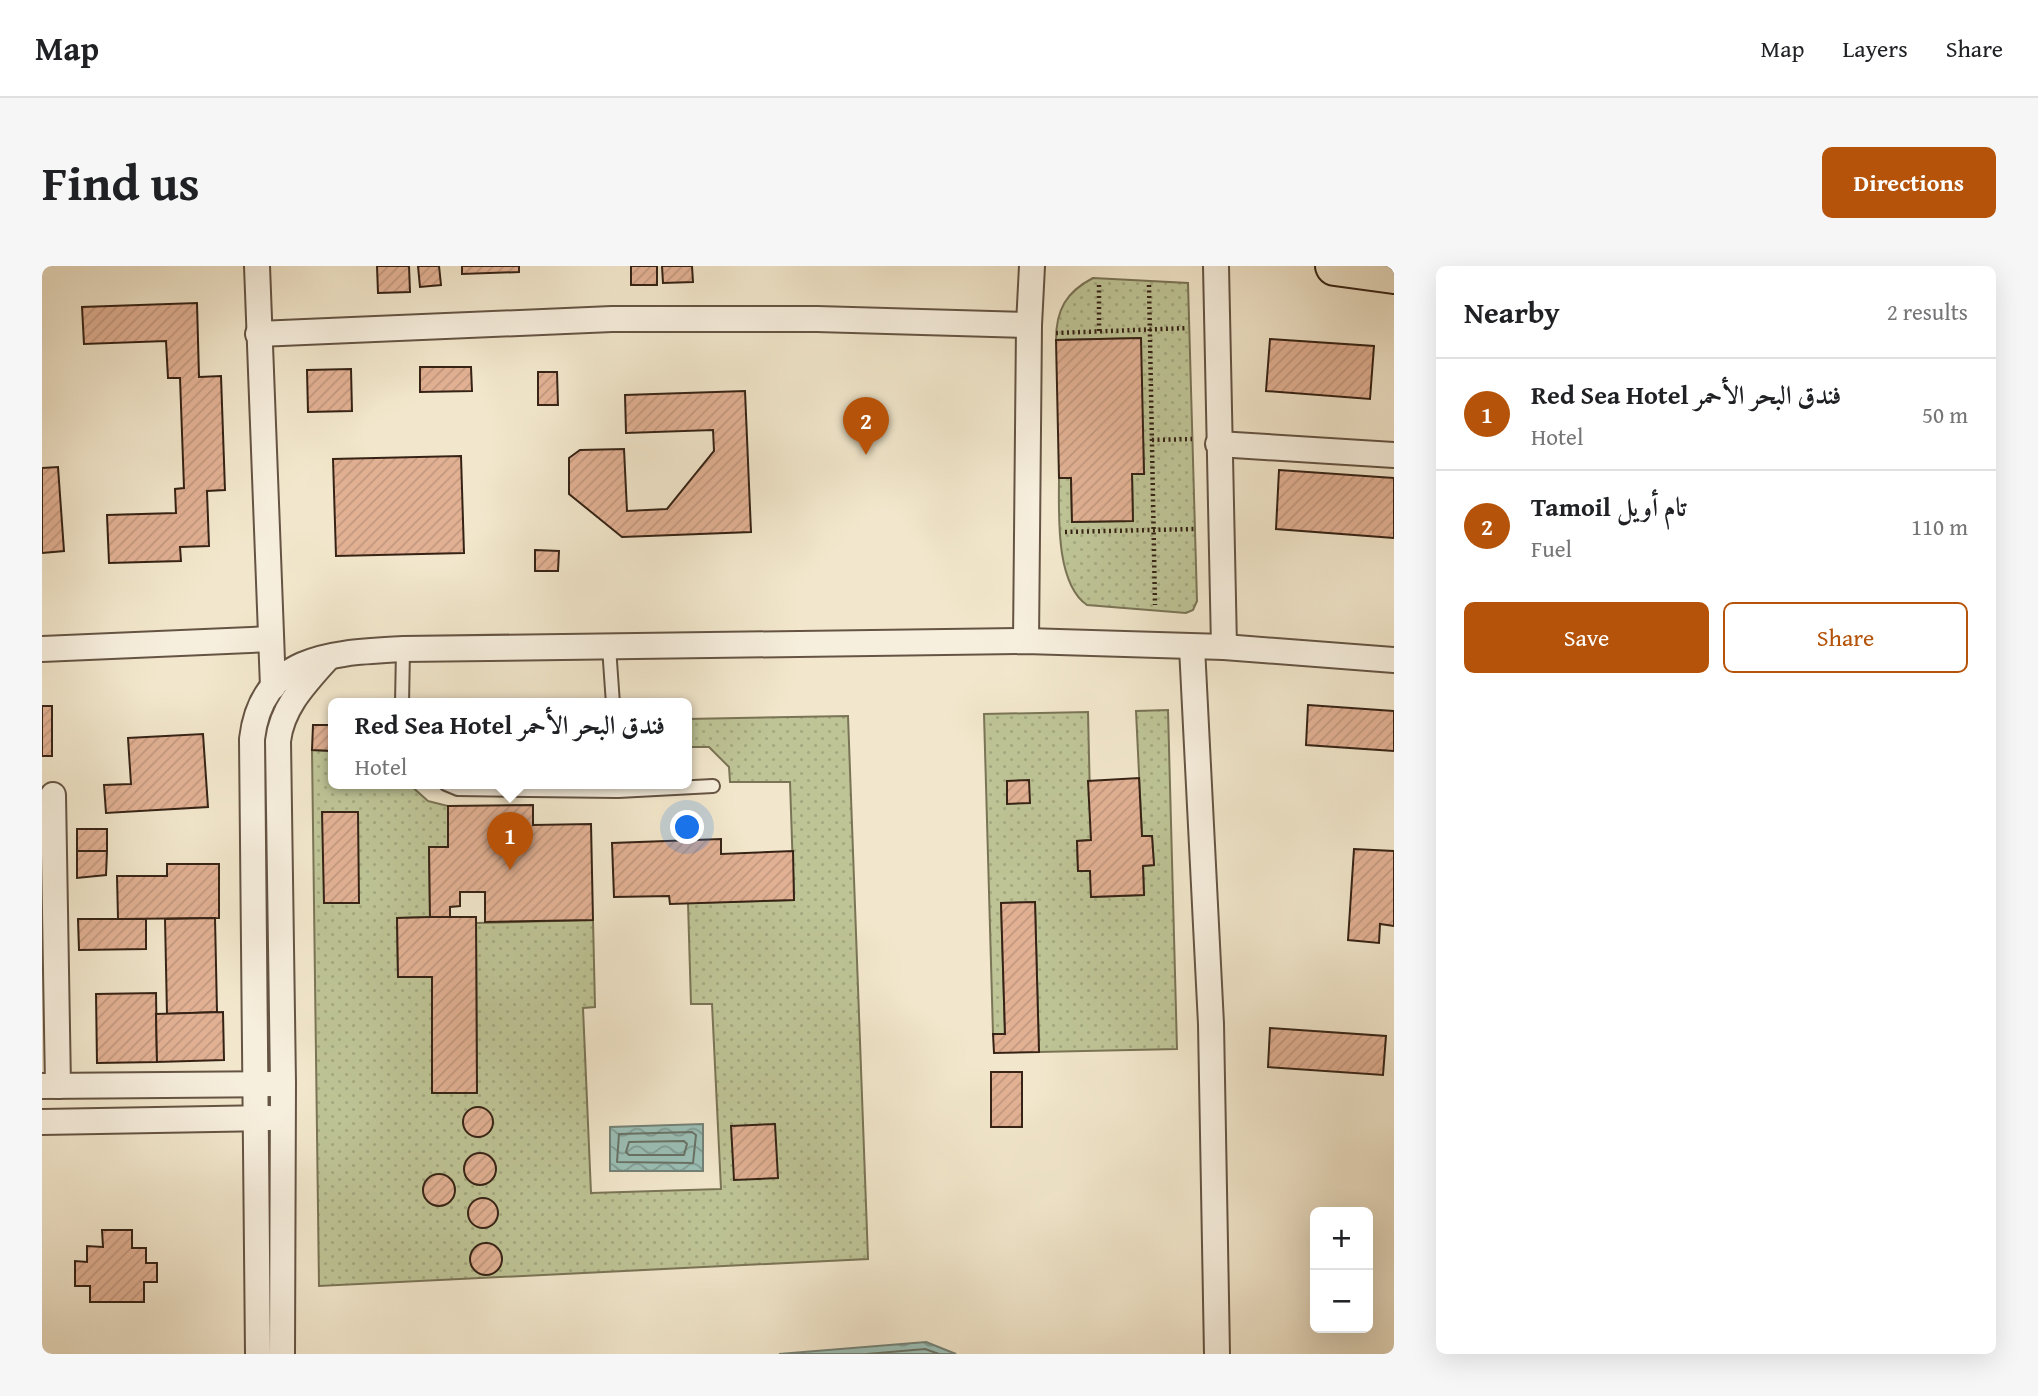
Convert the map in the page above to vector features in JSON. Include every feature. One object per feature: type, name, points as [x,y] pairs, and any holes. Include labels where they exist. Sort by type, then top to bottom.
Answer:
[{"type":"highway","points":[[1335,266],[1394,274]]},
{"type":"street","points":[[257,266],[273,687]]},
{"type":"street","points":[[1026,641],[1028,325],[1032,298],[1032,266]]},
{"type":"street","points":[[1032,298],[1045,266]]},
{"type":"street","points":[[1216,266],[1224,647]]},
{"type":"street","points":[[258,334],[612,319],[817,319],[1028,325]]},
{"type":"street","points":[[1218,444],[1394,455]]},
{"type":"street","points":[[42,649],[271,639]]},
{"type":"street","points":[[258,1354],[252,739],[260,708],[273,687],[292,671],[332,653],[403,649],[1026,641],[1224,647],[1394,660]]},
{"type":"street","points":[[1192,647],[1211,1024],[1217,1354]]},
{"type":"street","points":[[282,1354],[280,727],[293,698],[332,653]]},
{"type":"street","points":[[53,795],[50,1086],[283,1083]]},
{"type":"street","points":[[42,1122],[282,1118]]},
{"type":"lane","points":[[609,647],[613,698]]},
{"type":"lane","points":[[401,698],[403,649]]},
{"type":"lane","points":[[692,786],[713,786]]},
{"type":"path","points":[[1099,285],[1099,331]]},
{"type":"path","points":[[1149,285],[1156,605]]},
{"type":"path","points":[[1056,333],[1188,328]]},
{"type":"path","points":[[1152,440],[1192,439]]},
{"type":"path","points":[[1065,532],[1194,528]]},
{"type":"green space","points":[[1093,278],[1188,283],[1197,601],[1193,610],[1186,613],[1087,605],[1069,581],[1064,564],[1059,528],[1059,478],[1071,478],[1072,522],[1133,521],[1132,474],[1144,474],[1140,338],[1056,340],[1056,329],[1064,303],[1076,289]]},
{"type":"green space","points":[[1168,710],[1177,1049],[1039,1052],[1035,902],[1001,903],[1005,1034],[993,1034],[984,714],[1088,712],[1091,840],[1077,841],[1078,871],[1090,871],[1092,897],[1144,895],[1143,866],[1154,865],[1152,836],[1142,836],[1136,711]]},
{"type":"green space","points":[[848,716],[868,1259],[319,1286],[312,750],[328,751],[328,789],[415,789],[428,801],[448,806],[448,847],[429,848],[430,917],[397,918],[398,977],[432,977],[432,1093],[477,1092],[476,923],[593,920],[595,1007],[583,1008],[591,1193],[721,1189],[712,1004],[691,1004],[688,903],[794,900],[790,782],[730,782],[729,767],[709,747],[692,747],[692,719]]},
{"type":"water","points":[[703,1124],[703,1171],[610,1171],[610,1127]]},
{"type":"water","points":[[926,1342],[956,1354],[779,1354]]},
{"type":"building","points":[[377,266],[409,266],[410,292],[378,293]]},
{"type":"building","points":[[418,266],[439,266],[441,285],[420,287]]},
{"type":"building","points":[[462,266],[519,266],[519,272],[462,274]]},
{"type":"building","points":[[631,266],[657,266],[657,285],[631,285]]},
{"type":"building","points":[[662,266],[692,266],[693,282],[663,283]]},
{"type":"building","points":[[197,303],[199,377],[221,376],[225,490],[207,491],[209,546],[180,547],[181,561],[109,563],[107,515],[176,513],[175,489],[184,488],[180,378],[168,378],[166,341],[84,344],[82,307]]},
{"type":"building","points":[[1141,338],[1144,474],[1132,474],[1133,521],[1072,522],[1071,478],[1059,478],[1056,340]]},
{"type":"building","points":[[1270,339],[1374,346],[1370,399],[1266,391]]},
{"type":"building","points":[[420,367],[471,367],[472,391],[420,392]]},
{"type":"building","points":[[351,369],[352,411],[308,412],[307,370]]},
{"type":"building","points":[[538,372],[557,372],[558,405],[538,405]]},
{"type":"building","points":[[745,391],[751,532],[622,537],[569,494],[569,458],[580,450],[624,449],[627,511],[667,509],[714,451],[713,430],[626,433],[625,395]]},
{"type":"building","points":[[461,456],[464,553],[336,556],[333,459]]},
{"type":"building","points":[[58,467],[64,551],[42,553],[42,468]]},
{"type":"building","points":[[1279,470],[1394,478],[1394,538],[1276,529]]},
{"type":"building","points":[[535,550],[559,551],[558,571],[535,571]]},
{"type":"building","points":[[1308,705],[1394,711],[1394,751],[1306,745]]},
{"type":"building","points":[[42,706],[52,706],[52,756],[42,756]]},
{"type":"building","points":[[313,725],[328,725],[328,751],[312,750]]},
{"type":"building","points":[[203,734],[208,807],[106,813],[104,785],[131,784],[128,738]]},
{"type":"building","points":[[1139,778],[1142,836],[1152,836],[1154,865],[1143,866],[1144,895],[1091,897],[1090,871],[1078,871],[1077,841],[1091,840],[1088,781]]},
{"type":"building","points":[[1029,780],[1030,803],[1007,804],[1007,781]]},
{"type":"building","points":[[533,805],[533,825],[591,824],[593,920],[485,922],[485,892],[460,892],[460,906],[450,907],[450,918],[430,917],[429,847],[448,847],[448,806]]},
{"type":"building","points":[[322,812],[358,812],[359,903],[324,903]]},
{"type":"building","points":[[77,829],[107,829],[107,851],[77,851]]},
{"type":"building","points":[[721,839],[721,854],[793,851],[794,900],[670,904],[669,896],[614,897],[612,843]]},
{"type":"building","points":[[1354,849],[1394,851],[1394,926],[1380,924],[1379,943],[1348,940]]},
{"type":"building","points":[[77,851],[107,851],[106,875],[77,878]]},
{"type":"building","points":[[167,864],[219,864],[219,918],[118,919],[117,876],[167,876]]},
{"type":"building","points":[[1035,902],[1039,1052],[994,1053],[993,1034],[1005,1034],[1001,903]]},
{"type":"building","points":[[476,917],[477,1093],[432,1093],[432,977],[398,977],[397,918]]},
{"type":"building","points":[[215,918],[217,1012],[167,1014],[165,919]]},
{"type":"building","points":[[78,919],[146,919],[146,949],[79,950]]},
{"type":"building","points":[[156,993],[157,1062],[97,1063],[96,994]]},
{"type":"building","points":[[223,1012],[224,1060],[157,1062],[156,1014]]},
{"type":"building","points":[[1270,1028],[1386,1036],[1383,1075],[1268,1067]]},
{"type":"building","points":[[991,1072],[1022,1072],[1022,1127],[991,1127]]},
{"type":"building","points":[[478,1107],[484,1108],[492,1116],[492,1128],[484,1136],[478,1137],[472,1136],[464,1128],[463,1122],[464,1116],[472,1108]]},
{"type":"building","points":[[775,1124],[778,1178],[734,1180],[731,1126]]},
{"type":"building","points":[[480,1153],[491,1158],[496,1169],[491,1180],[480,1185],[469,1180],[464,1169],[469,1158]]},
{"type":"building","points":[[439,1174],[451,1178],[455,1190],[451,1202],[439,1206],[427,1202],[423,1190],[427,1178]]},
{"type":"building","points":[[483,1198],[494,1202],[498,1213],[494,1224],[483,1228],[472,1224],[468,1213],[472,1202]]},
{"type":"building","points":[[102,1230],[132,1230],[132,1248],[146,1248],[146,1263],[157,1263],[157,1282],[144,1282],[144,1302],[90,1302],[90,1286],[75,1286],[75,1261],[87,1262],[87,1246],[103,1247]]},
{"type":"building","points":[[486,1243],[497,1248],[502,1259],[497,1270],[486,1275],[475,1270],[470,1259],[475,1248]]},
{"type":"place","name":"Tamoil تام أويل","points":[[866,455]]},
{"type":"place","name":"Red Sea Hotel فندق البحر الأحمر","points":[[510,870]]}]
